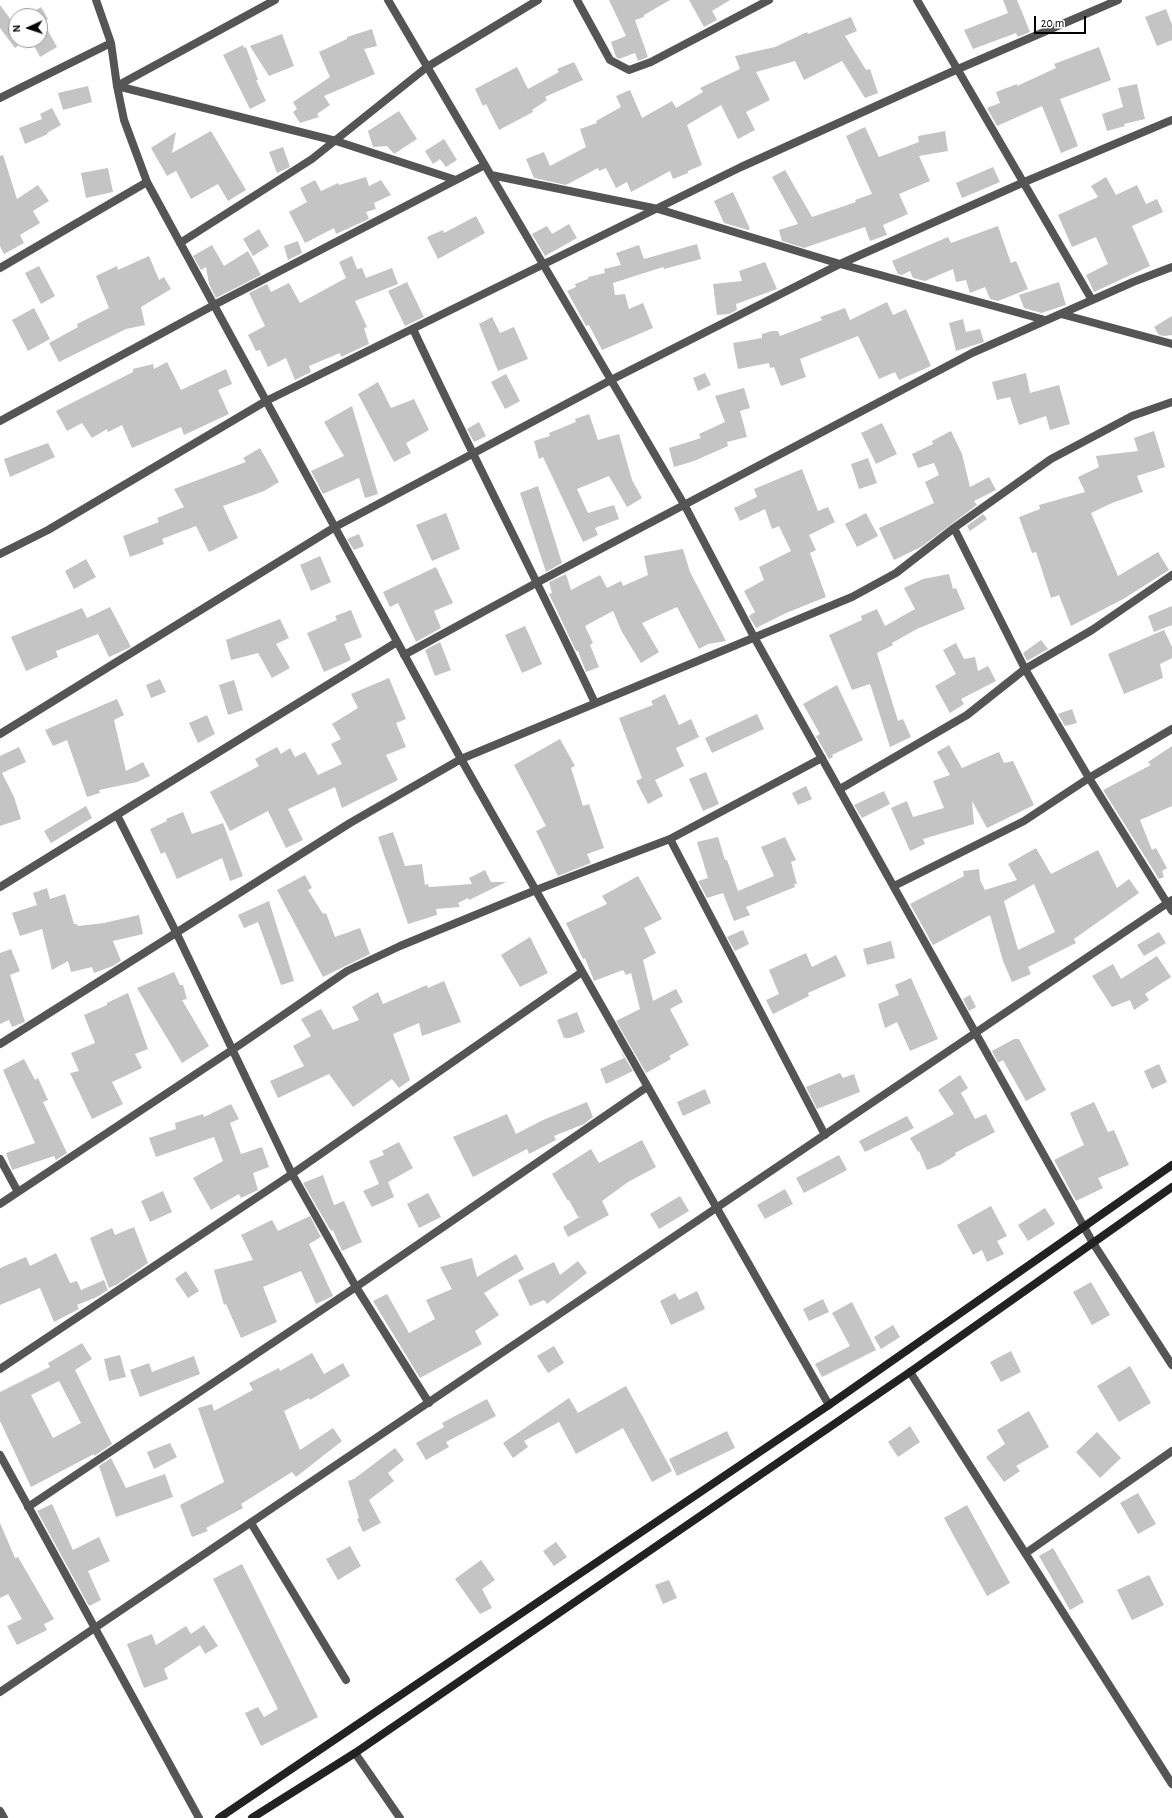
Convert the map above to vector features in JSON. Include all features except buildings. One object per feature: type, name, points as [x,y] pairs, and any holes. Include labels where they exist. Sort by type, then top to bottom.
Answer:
[{"type":"main road","points":[[219,1818],[829,1405],[1172,1165]]},
{"type":"main road","points":[[252,1818],[355,1753],[910,1372],[1172,1187]]},
{"type":"street","points":[[96,0],[111,43],[117,86],[124,120],[147,182],[461,759],[829,1405]]},
{"type":"street","points":[[388,0],[684,506],[754,636],[1093,1243],[1172,1365]]},
{"type":"street","points":[[180,243],[312,159],[427,67],[538,0]]},
{"type":"street","points":[[578,0],[610,60],[629,70],[651,62],[769,0]]},
{"type":"street","points":[[917,0],[958,69],[1022,183],[1092,300]]},
{"type":"street","points":[[0,554],[48,530],[266,401],[741,167],[958,69],[1118,0]]},
{"type":"street","points":[[117,86],[269,1]]},
{"type":"street","points":[[0,98],[111,43]]},
{"type":"street","points":[[117,86],[336,141],[456,180]]},
{"type":"street","points":[[0,734],[335,527],[611,380],[840,264],[1022,183],[1172,120]]},
{"type":"street","points":[[0,421],[214,305],[485,165]]},
{"type":"street","points":[[491,175],[658,209],[840,264],[1045,320]]},
{"type":"street","points":[[0,268],[147,182]]},
{"type":"street","points":[[404,655],[538,582],[972,353],[1045,320],[1172,267]]},
{"type":"street","points":[[1061,314],[1172,344]]},
{"type":"street","points":[[412,329],[472,454],[538,582],[595,703]]},
{"type":"street","points":[[0,1044],[350,823],[461,759],[754,636],[852,597],[896,573],[954,528],[1051,459],[1132,416],[1172,402]]},
{"type":"street","points":[[954,528],[1025,668],[1089,778],[1170,901],[1172,911]]},
{"type":"street","points":[[840,789],[967,715],[1025,668],[1092,630],[1172,575]]},
{"type":"street","points":[[0,887],[397,642]]},
{"type":"street","points":[[894,886],[1024,821],[1089,778],[1172,729]]},
{"type":"street","points":[[0,1204],[233,1050],[347,971],[400,946],[536,890],[670,839],[822,758]]},
{"type":"street","points":[[117,815],[176,932],[292,1174],[356,1287],[429,1403]]},
{"type":"street","points":[[670,839],[825,1135]]},
{"type":"street","points":[[0,1692],[1170,901]]},
{"type":"street","points":[[0,1368],[292,1174],[582,972]]},
{"type":"street","points":[[28,1506],[356,1287],[647,1087]]},
{"type":"street","points":[[0,1159],[18,1192]]},
{"type":"street","points":[[910,1372],[1172,1784]]},
{"type":"street","points":[[1026,1554],[1172,1451]]},
{"type":"street","points":[[0,1455],[199,1818]]},
{"type":"street","points":[[251,1523],[346,1680]]},
{"type":"street","points":[[355,1753],[400,1818]]},
{"type":"street","points":[[0,1811],[4,1818]]}]
